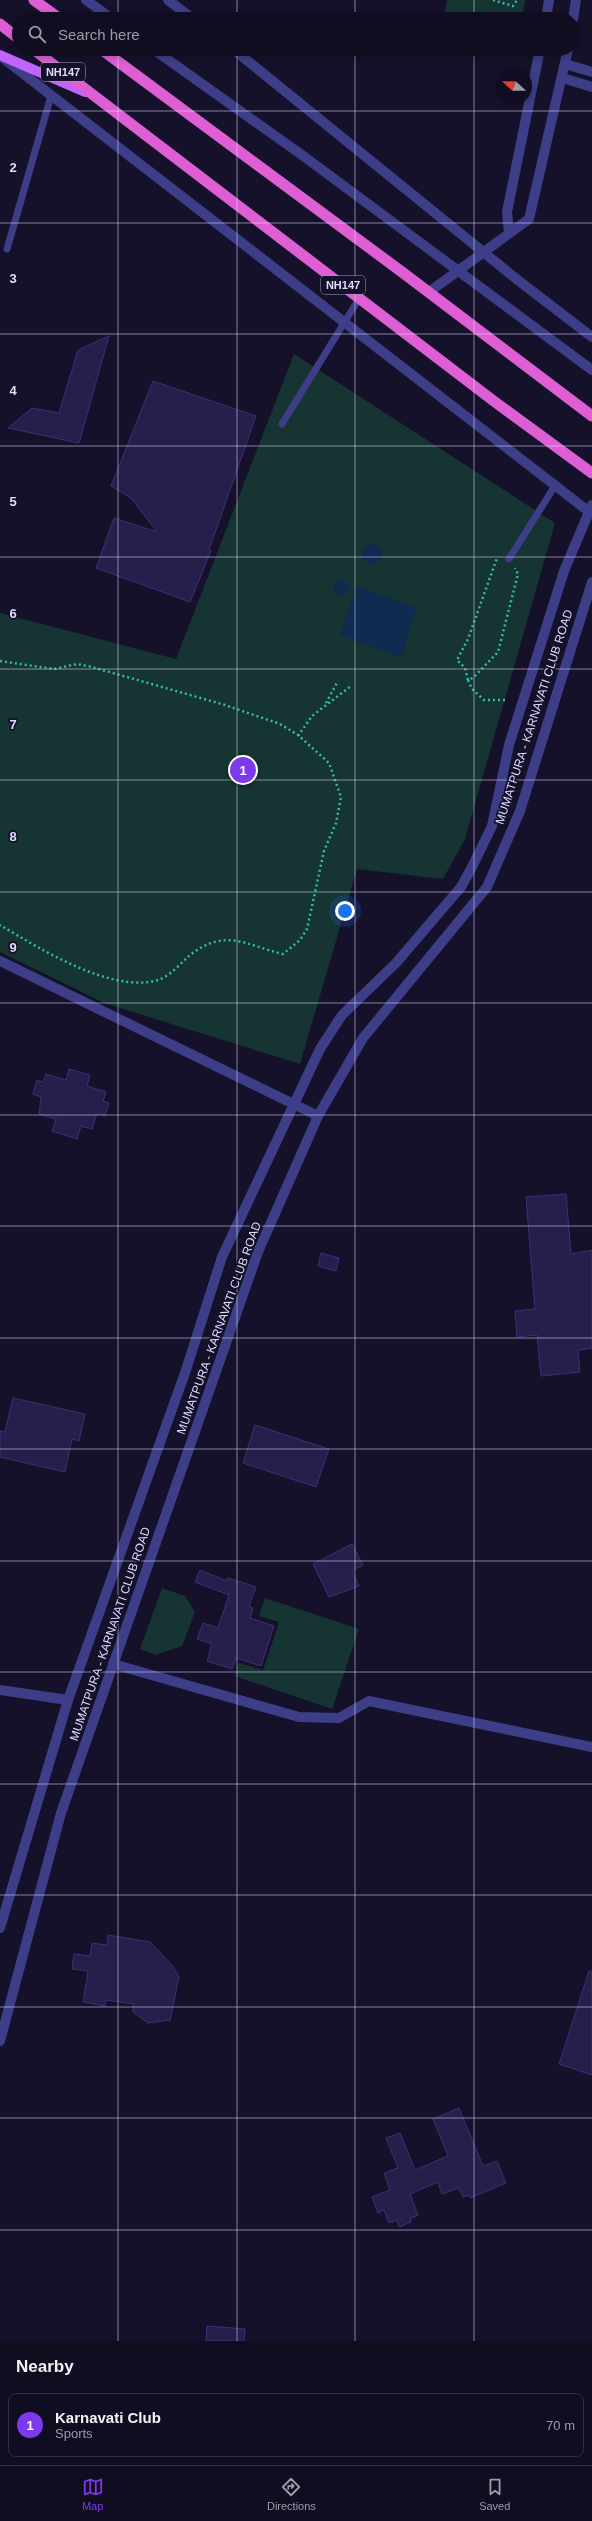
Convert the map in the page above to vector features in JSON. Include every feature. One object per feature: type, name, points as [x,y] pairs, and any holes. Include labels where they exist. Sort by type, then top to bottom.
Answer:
[{"type":"highway","points":[[34,0],[50,12]]},
{"type":"highway","points":[[0,24],[12,33]]},
{"type":"highway","name":"NH147","points":[[42,56],[360,297],[488,397],[592,473]]},
{"type":"highway","points":[[109,56],[429,292],[592,416]]},
{"type":"main road","points":[[0,55],[94,96]]},
{"type":"street","points":[[86,0],[102,12]]},
{"type":"street","points":[[168,0],[184,12]]},
{"type":"street","points":[[547,12],[549,0]]},
{"type":"street","points":[[574,12],[576,0]]},
{"type":"street","points":[[0,55],[50,96],[591,510]]},
{"type":"street","points":[[163,56],[459,271],[592,370]]},
{"type":"street","points":[[242,56],[483,252],[592,337]]},
{"type":"street","points":[[509,233],[507,212],[539,56]]},
{"type":"street","points":[[429,292],[529,219],[563,78],[567,56]]},
{"type":"street","points":[[565,64],[592,72]]},
{"type":"street","points":[[563,78],[592,87]]},
{"type":"street","name":"MUMATPURA - KARNAVATI CLUB ROAD","points":[[0,1928],[68,1700],[186,1370],[222,1257],[320,1048],[342,1015],[396,963],[461,887],[471,869],[492,826],[509,745],[564,571],[591,510]]},
{"type":"street","name":"MUMATPURA - KARNAVATI CLUB ROAD","points":[[0,2041],[62,1813],[258,1252],[318,1116],[363,1038],[487,887],[520,811],[592,582]]},
{"type":"street","points":[[0,961],[318,1116]]},
{"type":"street","points":[[113,1664],[299,1717],[339,1718],[368,1701],[592,1747]]},
{"type":"street","points":[[0,1690],[68,1700]]},
{"type":"lane","points":[[7,248],[50,96]]},
{"type":"lane","points":[[282,424],[360,297]]},
{"type":"lane","points":[[509,559],[556,484]]},
{"type":"path","points":[[493,0],[513,6],[517,2],[514,0]]},
{"type":"path","points":[[499,553],[468,639],[457,660],[465,668],[472,689],[484,700],[505,700]]},
{"type":"path","points":[[468,680],[473,678],[498,652],[518,574],[509,559]]},
{"type":"path","points":[[0,661],[54,669],[76,664],[92,667],[225,705],[280,724],[298,736],[329,763],[341,797],[336,823],[324,851],[307,929],[300,940],[283,954],[241,941],[214,940],[197,950],[173,971],[158,980],[138,982],[111,979],[52,956],[0,925]]},
{"type":"path","points":[[324,705],[338,681]]},
{"type":"path","points":[[298,736],[312,716],[324,705],[351,686]]},
{"type":"green space","points":[[447,0],[525,0],[523,12],[445,12]]},
{"type":"green space","points":[[294,354],[555,523],[465,839],[443,879],[357,869],[300,1064],[104,1003],[0,952],[0,613],[176,659]]},
{"type":"green space","points":[[162,1588],[185,1596],[195,1612],[182,1646],[156,1655],[140,1649]]},
{"type":"green space","points":[[265,1598],[359,1629],[332,1709],[235,1676],[239,1663],[263,1670],[279,1622],[259,1616]]},
{"type":"water","points":[[372,544],[379,547],[382,554],[379,561],[372,564],[365,561],[362,554],[365,547]]},
{"type":"water","points":[[341,580],[347,582],[349,588],[347,594],[341,596],[335,594],[333,588],[335,582]]},
{"type":"water","points":[[357,586],[416,607],[401,658],[340,635]]},
{"type":"building","points":[[109,336],[79,443],[8,428],[32,408],[59,413],[78,350]]},
{"type":"building","points":[[153,381],[256,416],[209,550],[211,551],[190,602],[96,568],[114,518],[157,532],[131,498],[111,486]]},
{"type":"building","points":[[69,1069],[90,1075],[87,1086],[106,1092],[103,1101],[109,1103],[105,1116],[97,1113],[92,1129],[81,1126],[77,1139],[52,1131],[56,1119],[39,1114],[41,1097],[33,1094],[37,1080],[43,1082],[46,1074],[66,1080]]},
{"type":"building","points":[[566,1194],[571,1254],[592,1250],[592,1348],[578,1350],[580,1372],[541,1376],[537,1335],[517,1337],[515,1311],[535,1309],[526,1197]]},
{"type":"building","points":[[321,1253],[339,1258],[336,1271],[318,1266]]},
{"type":"building","points":[[13,1398],[85,1414],[79,1441],[72,1439],[65,1472],[0,1457],[0,1431],[5,1432]]},
{"type":"building","points":[[255,1425],[329,1449],[316,1487],[243,1463]]},
{"type":"building","points":[[352,1544],[363,1565],[352,1571],[359,1586],[329,1597],[313,1564]]},
{"type":"building","points":[[200,1570],[227,1581],[228,1578],[256,1587],[249,1606],[253,1608],[250,1618],[274,1626],[261,1666],[236,1658],[232,1669],[207,1661],[212,1644],[197,1639],[203,1623],[218,1628],[229,1595],[195,1582]]},
{"type":"building","points":[[108,1935],[150,1942],[171,1964],[179,1977],[170,2020],[148,2023],[133,2012],[133,2004],[106,2000],[105,2006],[83,2002],[88,1971],[72,1969],[74,1954],[90,1956],[92,1943],[107,1945]]},
{"type":"building","points":[[589,1971],[592,1971],[592,2075],[559,2064]]},
{"type":"building","points":[[459,2108],[483,2166],[497,2161],[506,2183],[470,2198],[469,2195],[463,2197],[459,2188],[442,2194],[438,2182],[410,2194],[418,2215],[410,2219],[411,2222],[399,2227],[397,2220],[389,2223],[384,2210],[378,2213],[372,2197],[390,2190],[384,2173],[398,2168],[386,2138],[400,2133],[415,2170],[448,2156],[433,2119]]},
{"type":"building","points":[[207,2326],[245,2329],[244,2341],[206,2341]]},
{"type":"place","name":"Karnavati Club","points":[[243,770]]}]
